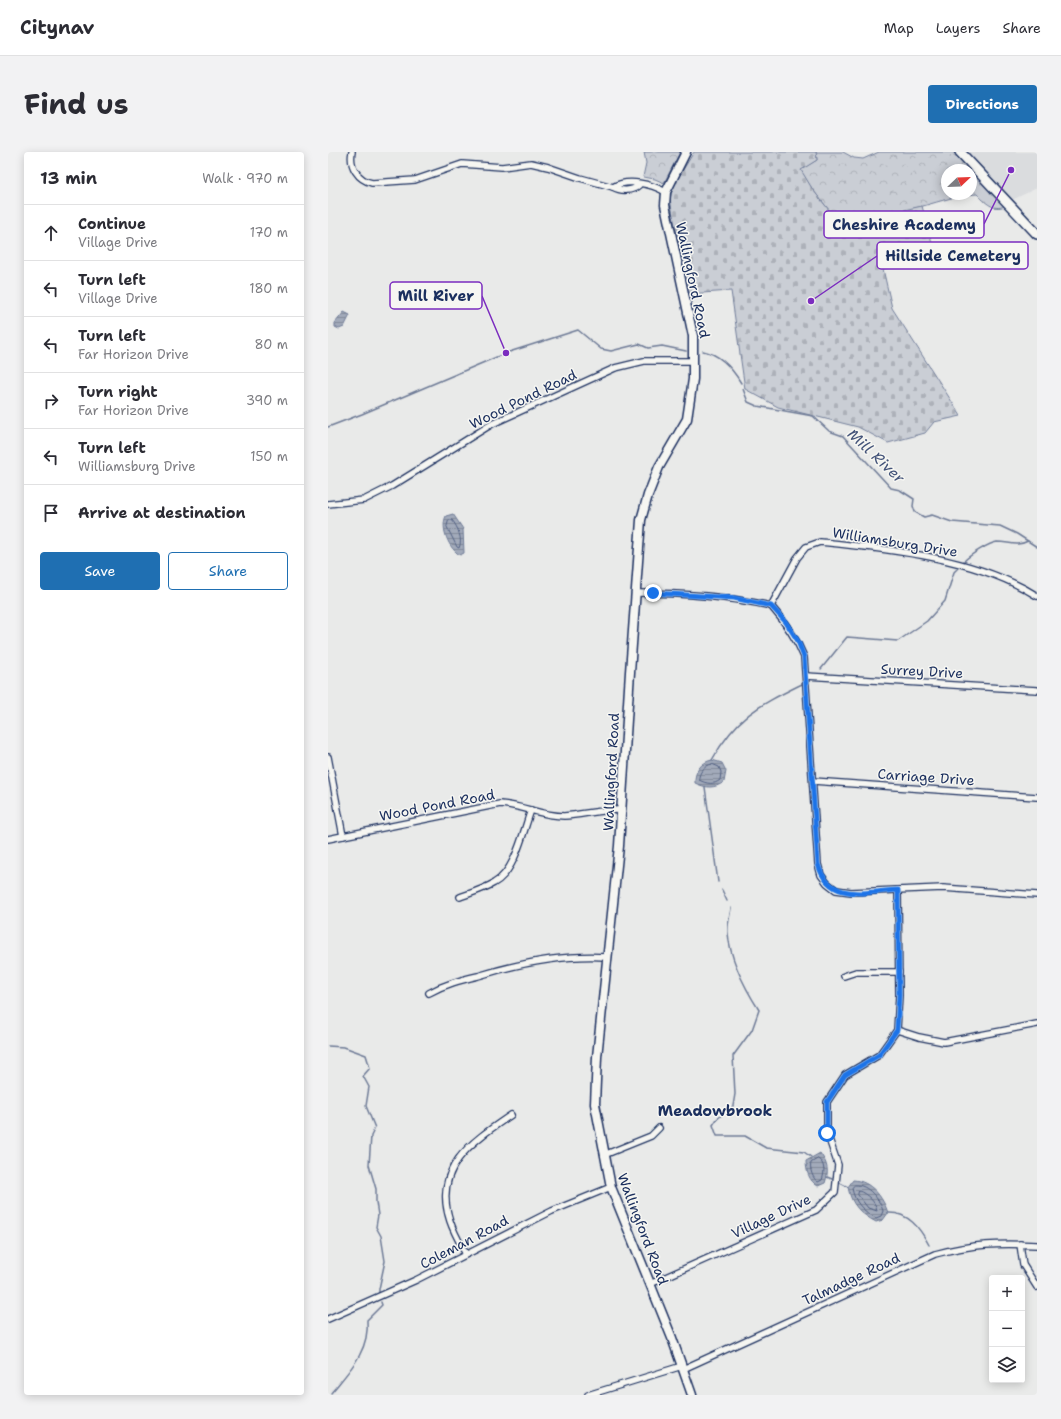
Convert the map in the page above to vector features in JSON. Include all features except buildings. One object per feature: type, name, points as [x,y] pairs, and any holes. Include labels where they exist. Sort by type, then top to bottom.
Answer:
[{"type":"main road","points":[[960,152],[1037,234]]},
{"type":"street","points":[[352,152],[351,161],[355,171],[367,182],[372,183],[415,180],[462,164],[496,167],[531,163],[548,166],[580,178],[613,187],[618,184],[635,182],[639,185],[650,185],[666,192]]},
{"type":"street","name":"Wallingford Road","points":[[686,152],[666,192],[665,211],[691,321],[694,361],[692,400],[687,419],[659,467],[642,513],[635,593],[622,810],[595,1082],[595,1107],[611,1187],[683,1368],[692,1395]]},
{"type":"street","name":"Wood Pond Road","points":[[328,504],[364,500],[392,486],[492,424],[615,368],[644,361],[694,361]]},
{"type":"street","name":"Williamsburg Drive","points":[[771,606],[797,558],[806,547],[820,542],[948,560],[988,572],[1037,596]]},
{"type":"street","points":[[635,593],[685,594],[734,598],[771,606],[785,621],[798,641],[804,657],[814,781],[818,864],[821,875],[827,883],[836,890],[851,892],[943,888],[1037,895]]},
{"type":"street","name":"Surrey Drive","points":[[806,676],[1037,690]]},
{"type":"street","points":[[328,757],[343,836]]},
{"type":"street","name":"Carriage Drive","points":[[814,781],[1037,797]]},
{"type":"street","name":"Wood Pond Road","points":[[328,839],[500,804],[515,804],[547,815],[564,816],[622,810]]},
{"type":"street","points":[[460,897],[494,883],[505,875],[512,862],[531,810]]},
{"type":"street","points":[[898,890],[899,972],[897,1030],[919,1037],[944,1042],[1037,1024]]},
{"type":"street","points":[[429,993],[442,986],[524,963],[575,956],[607,957]]},
{"type":"street","points":[[844,976],[856,972],[899,972]]},
{"type":"street","name":"Village Drive","points":[[650,1284],[816,1210],[835,1192],[838,1165],[827,1133],[827,1102],[845,1075],[879,1055],[897,1030]]},
{"type":"street","points":[[466,1254],[454,1232],[446,1207],[446,1194],[449,1177],[455,1161],[474,1141],[511,1115]]},
{"type":"street","points":[[604,1155],[618,1151],[651,1136],[659,1128]]},
{"type":"street","name":"Coleman Road","points":[[328,1319],[400,1288],[552,1211],[611,1187]]},
{"type":"street","name":"Talmadge Road","points":[[588,1395],[683,1368],[935,1254],[967,1246],[996,1243],[1037,1245]]},
{"type":"street","points":[[1020,1244],[1023,1265],[1037,1287]]},
{"type":"shaded area","points":[[967,152],[1037,152],[1037,188],[1012,200]]},
{"type":"green space","points":[[644,152],[680,152],[664,183],[655,179],[643,177],[646,163]]},
{"type":"green space","points":[[694,152],[816,152],[817,160],[801,170],[813,190],[837,220],[858,220],[922,206],[935,254],[883,269],[892,308],[961,416],[934,422],[925,433],[888,443],[858,427],[778,407],[745,389],[731,291],[688,294],[670,199],[673,186]]},
{"type":"green space","points":[[816,152],[843,152],[854,158],[863,159],[879,152],[953,152],[965,164],[941,164],[941,200],[945,200],[880,216],[837,220],[813,190],[800,170],[817,160]]},
{"type":"green space","points":[[977,176],[1005,206],[997,208],[987,203],[977,194]]},
{"type":"water","points":[[344,312],[350,315],[344,327],[339,329],[335,327],[335,323]]},
{"type":"water","points":[[453,514],[463,529],[464,553],[460,555],[452,548],[445,532],[444,521],[446,516]]},
{"type":"water","points":[[712,760],[722,763],[726,771],[724,782],[717,786],[710,787],[695,783],[699,768],[708,761]]},
{"type":"water","points":[[820,1153],[826,1164],[827,1175],[825,1183],[818,1186],[812,1181],[809,1175],[806,1161]]},
{"type":"water","points":[[853,1180],[865,1183],[871,1187],[883,1201],[888,1213],[883,1220],[876,1222],[861,1212],[854,1204],[848,1187]]},
{"type":"waterway","name":"Mill River","points":[[328,427],[506,353],[578,330],[601,349],[611,351],[639,344],[648,348],[662,346],[686,351]]},
{"type":"waterway","name":"Mill River","points":[[703,351],[714,355],[725,362],[741,383]]},
{"type":"waterway","name":"Mill River","points":[[743,389],[748,402],[757,406],[813,416],[829,431],[843,436],[891,488],[900,490],[914,499],[913,506],[915,512],[924,517],[932,515],[952,522],[1000,526],[1017,534],[1037,547]]},
{"type":"waterway","points":[[964,561],[980,550],[997,542],[1020,544],[1028,541]]},
{"type":"waterway","points":[[821,669],[847,637],[898,641],[927,621],[945,601],[954,572],[958,568]]},
{"type":"waterway","points":[[712,760],[721,745],[740,722],[762,705],[804,683]]},
{"type":"waterway","points":[[705,787],[718,882]]},
{"type":"waterway","points":[[722,890],[727,901]]},
{"type":"waterway","points":[[731,908],[728,924],[729,943],[739,973],[759,1010],[752,1030],[733,1056],[735,1094],[733,1106],[717,1119],[713,1125],[717,1136],[745,1136],[766,1148],[804,1152],[811,1157]]},
{"type":"waterway","points":[[328,1046],[344,1047],[366,1055],[370,1068],[363,1076],[369,1087],[366,1106],[375,1128],[371,1136],[369,1165],[376,1189],[378,1215],[376,1227],[381,1236],[385,1261],[379,1293]]},
{"type":"waterway","points":[[827,1177],[832,1179]]},
{"type":"waterway","points":[[840,1183],[848,1187]]},
{"type":"waterway","points":[[888,1213],[902,1215],[913,1222],[929,1245]]},
{"type":"waterway","points":[[331,1393],[345,1377],[362,1351],[367,1331],[367,1320],[382,1305],[381,1302]]},
{"type":"place","name":"Cheshire Academy","points":[[1011,170]]},
{"type":"place","name":"Hillside Cemetery","points":[[811,301]]},
{"type":"place","name":"Mill River","points":[[506,353]]},
{"type":"district","name":"Meadowbrook","points":[[715,1111]]},
{"type":"route","points":[[653,593],[734,598],[771,606],[785,621],[798,641],[804,657],[814,781],[818,864],[821,875],[827,883],[836,890],[851,892],[898,890],[899,995],[897,1030],[879,1055],[845,1075],[827,1102],[827,1133]]}]
